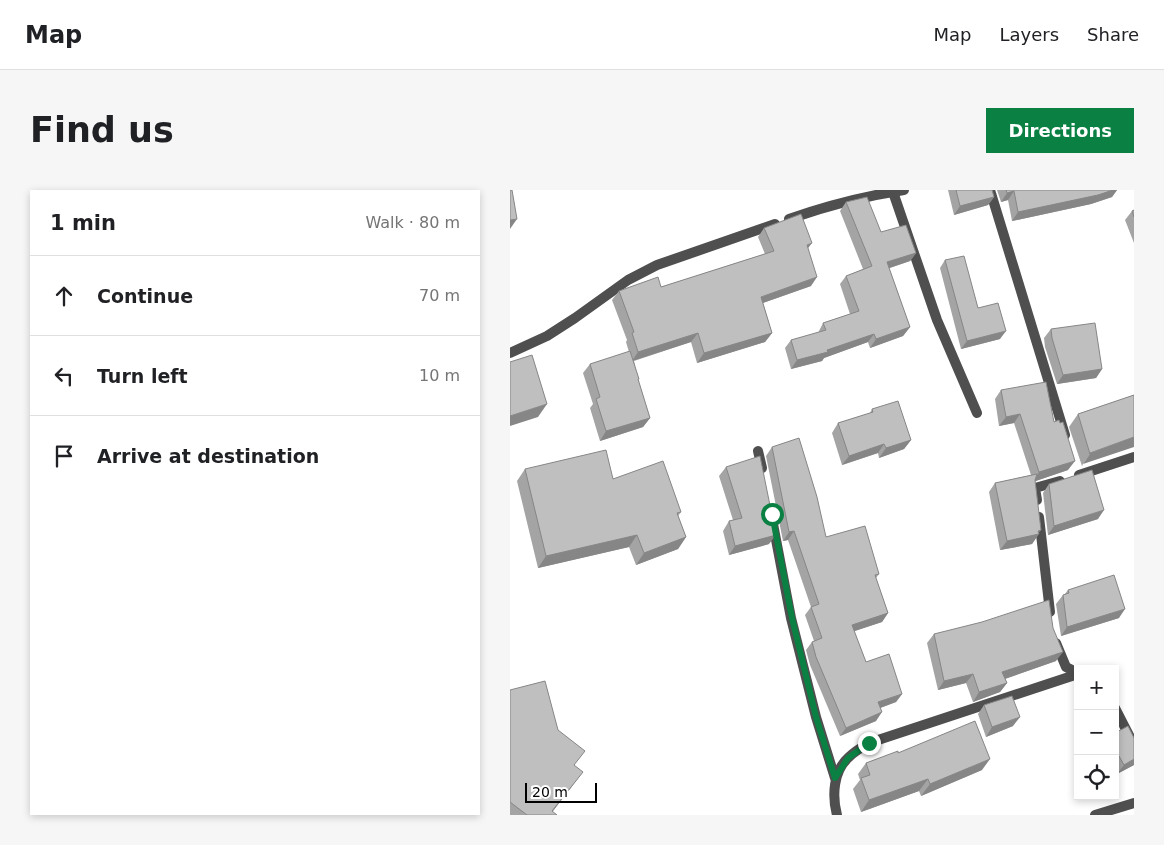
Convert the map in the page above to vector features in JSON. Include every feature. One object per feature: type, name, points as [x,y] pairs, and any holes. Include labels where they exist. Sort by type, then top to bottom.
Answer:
[{"type":"street","points":[[510,353],[546,336],[628,280],[657,265],[813,210],[883,193],[904,190]]},
{"type":"street","points":[[990,190],[1068,447]]},
{"type":"street","points":[[893,192],[937,320],[977,413]]},
{"type":"street","points":[[758,451],[764,478]]},
{"type":"street","points":[[1074,671],[1066,667],[1052,631],[1035,488],[1075,471],[1134,457]]},
{"type":"street","points":[[772,514],[792,618],[816,717],[835,778],[835,806],[837,815]]},
{"type":"street","points":[[835,778],[848,758],[869,743],[1074,674]]},
{"type":"street","points":[[1116,710],[1134,745]]},
{"type":"street","points":[[1095,815],[1134,803]]},
{"type":"building","points":[[510,190],[512,190],[517,219],[510,220]]},
{"type":"building","points":[[956,190],[992,190],[994,197],[960,206]]},
{"type":"building","points":[[1006,190],[1113,190],[1018,212],[1014,191],[1007,193]]},
{"type":"building","points":[[867,197],[881,232],[906,225],[916,253],[887,262],[910,327],[876,339],[874,334],[827,350],[828,352],[797,360],[791,340],[826,330],[823,323],[859,311],[846,276],[872,266],[846,202]]},
{"type":"building","points":[[801,214],[812,243],[807,245],[817,277],[761,297],[772,333],[704,353],[698,333],[638,352],[632,333],[634,332],[619,291],[658,277],[661,287],[774,251],[764,228]]},
{"type":"building","points":[[964,256],[978,308],[998,303],[1006,331],[967,341],[945,260]]},
{"type":"building","points":[[1095,323],[1102,369],[1063,375],[1051,329]]},
{"type":"building","points":[[630,351],[650,418],[606,431],[596,399],[600,397],[590,364]]},
{"type":"building","points":[[532,355],[547,404],[510,416],[510,362]]},
{"type":"building","points":[[1046,382],[1054,422],[1059,420],[1060,423],[1063,422],[1075,461],[1039,472],[1020,414],[1006,417],[1001,390]]},
{"type":"building","points":[[1134,395],[1134,437],[1090,454],[1078,414]]},
{"type":"building","points":[[898,401],[911,440],[886,448],[884,444],[849,456],[838,423],[873,412],[872,409]]},
{"type":"building","points":[[799,438],[817,497],[826,537],[865,526],[879,574],[875,575],[888,613],[852,625],[866,662],[889,654],[902,694],[878,702],[882,712],[846,728],[816,657],[812,642],[822,638],[811,607],[819,604],[794,531],[789,532],[772,447]]},
{"type":"building","points":[[606,450],[613,479],[663,461],[681,512],[677,513],[686,537],[644,553],[637,535],[546,556],[525,469]]},
{"type":"building","points":[[760,456],[776,535],[735,546],[729,521],[742,518],[726,467]]},
{"type":"building","points":[[1092,470],[1104,510],[1054,526],[1049,484]]},
{"type":"building","points":[[1037,474],[1035,480],[1041,530],[1038,531],[1039,534],[1007,541],[995,483]]},
{"type":"building","points":[[1114,575],[1125,609],[1067,627],[1063,595],[1069,593],[1068,590]]},
{"type":"building","points":[[1049,600],[1053,628],[1063,652],[1002,672],[1007,683],[979,692],[973,674],[944,681],[934,634],[982,622]]},
{"type":"building","points":[[545,681],[558,730],[585,751],[574,765],[583,772],[552,811],[557,815],[527,815],[510,802],[510,690]]},
{"type":"building","points":[[1012,696],[1020,717],[992,727],[984,705]]},
{"type":"building","points":[[975,721],[990,759],[930,784],[928,779],[869,800],[861,778],[870,775],[866,763],[898,751],[898,753]]},
{"type":"building","points":[[1128,726],[1134,738],[1134,759],[1124,765],[1119,756],[1119,731]]},
{"type":"route","points":[[772,514],[792,618],[816,717],[835,778],[848,758],[869,743]]}]
